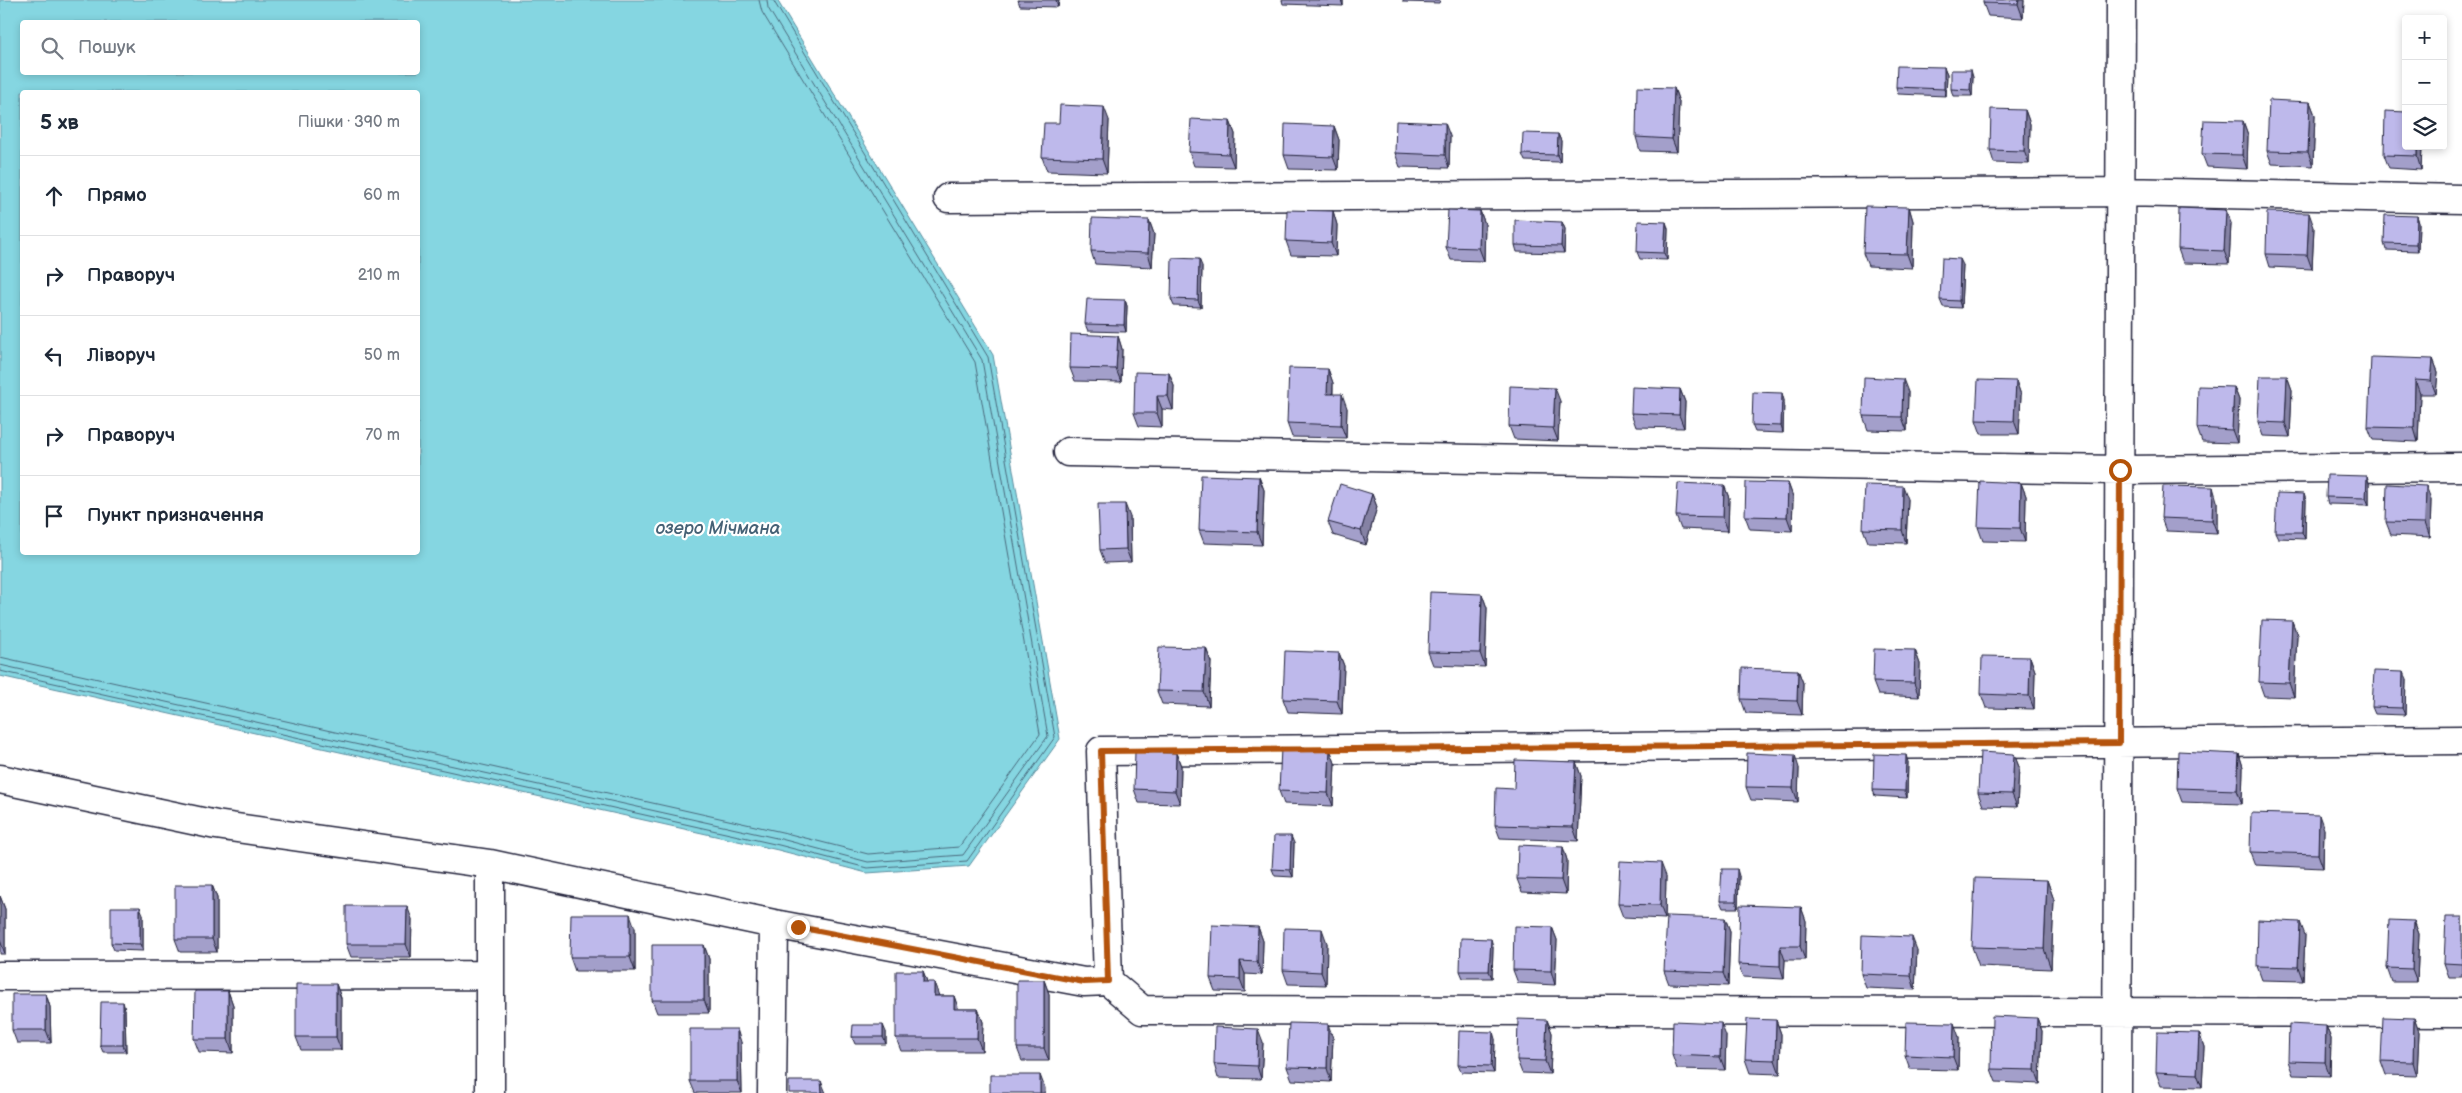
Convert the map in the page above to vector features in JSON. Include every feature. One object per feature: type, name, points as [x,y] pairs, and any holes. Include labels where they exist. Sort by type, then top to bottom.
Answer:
[{"type":"street","points":[[2117,1093],[2121,0]]},
{"type":"street","points":[[948,198],[2120,192],[2462,199]]},
{"type":"street","points":[[1068,452],[2120,470],[2462,467]]},
{"type":"street","points":[[1108,981],[1101,751],[2462,740]]},
{"type":"street","points":[[0,779],[216,825],[490,864],[774,924],[1084,982],[1108,981],[1142,1010],[2462,1013]]},
{"type":"street","points":[[490,864],[490,1093]]},
{"type":"street","points":[[772,1093],[774,924]]},
{"type":"street","points":[[0,976],[490,975]]},
{"type":"water","name":"озеро Мічмана","points":[[0,0],[777,0],[993,355],[1060,739],[969,866],[867,873],[778,850],[0,676]]},
{"type":"building","points":[[1983,0],[2019,0],[2018,4],[1983,3]]},
{"type":"building","points":[[1897,66],[1944,67],[1944,89],[1896,87]]},
{"type":"building","points":[[1951,70],[1971,70],[1970,90],[1951,89]]},
{"type":"building","points":[[1637,87],[1674,88],[1672,139],[1636,137]]},
{"type":"building","points":[[2269,100],[2310,102],[2308,152],[2267,151]]},
{"type":"building","points":[[1060,105],[1104,107],[1102,159],[1042,157],[1044,123],[1059,123]]},
{"type":"building","points":[[1991,109],[2025,110],[2024,151],[1990,150]]},
{"type":"building","points":[[2385,111],[2402,112],[2402,150],[2417,150],[2417,156],[2384,155]]},
{"type":"building","points":[[1191,119],[1230,121],[1229,154],[1189,152]]},
{"type":"building","points":[[2204,120],[2243,121],[2242,155],[2202,154]]},
{"type":"building","points":[[1396,121],[1445,123],[1445,155],[1395,153]]},
{"type":"building","points":[[1285,124],[1334,126],[1333,157],[1284,155]]},
{"type":"building","points":[[1523,133],[1558,134],[1557,155],[1522,154]]},
{"type":"building","points":[[1865,206],[1909,207],[1907,254],[1863,253]]},
{"type":"building","points":[[2179,208],[2226,210],[2224,251],[2178,249]]},
{"type":"building","points":[[1287,210],[1333,211],[1331,243],[1286,241]]},
{"type":"building","points":[[1448,210],[1480,211],[1479,248],[1446,247]]},
{"type":"building","points":[[2267,212],[2309,213],[2307,255],[2266,254]]},
{"type":"building","points":[[2385,215],[2417,216],[2416,244],[2384,243]]},
{"type":"building","points":[[1092,218],[1149,220],[1148,253],[1091,251]]},
{"type":"building","points":[[1515,220],[1562,222],[1561,246],[1515,245]]},
{"type":"building","points":[[1638,221],[1666,222],[1664,253],[1637,252]]},
{"type":"building","points":[[1172,258],[1199,259],[1198,300],[1171,299]]},
{"type":"building","points":[[1942,258],[1960,259],[1959,301],[1940,300]]},
{"type":"building","points":[[1087,299],[1125,300],[1124,325],[1085,324]]},
{"type":"building","points":[[1071,334],[1118,336],[1116,369],[1070,368]]},
{"type":"building","points":[[2371,357],[2433,359],[2431,381],[2415,380],[2414,428],[2368,427]]},
{"type":"building","points":[[1289,368],[1328,369],[1327,394],[1342,394],[1341,425],[1287,423]]},
{"type":"building","points":[[1135,372],[1169,373],[1168,396],[1157,396],[1157,413],[1134,413]]},
{"type":"building","points":[[2260,376],[2287,376],[2285,423],[2258,422]]},
{"type":"building","points":[[1864,377],[1903,379],[1902,417],[1863,416]]},
{"type":"building","points":[[1978,380],[2016,381],[2014,421],[1976,420]]},
{"type":"building","points":[[1510,386],[1555,388],[1553,428],[1509,426]]},
{"type":"building","points":[[2198,386],[2234,387],[2232,430],[2197,428]]},
{"type":"building","points":[[1632,387],[1680,389],[1679,415],[1631,413]]},
{"type":"building","points":[[1753,392],[1782,393],[1781,426],[1752,425]]},
{"type":"building","points":[[1201,475],[1259,477],[1257,532],[1199,530]]},
{"type":"building","points":[[2327,475],[2367,476],[2366,498],[2326,497]]},
{"type":"building","points":[[1980,481],[2021,483],[2020,528],[1978,527]]},
{"type":"building","points":[[1746,482],[1788,483],[1787,517],[1745,516]]},
{"type":"building","points":[[1678,483],[1724,485],[1723,517],[1676,516]]},
{"type":"building","points":[[1340,484],[1372,494],[1361,531],[1328,522]]},
{"type":"building","points":[[2387,484],[2426,486],[2425,523],[2386,522]]},
{"type":"building","points":[[1865,485],[1903,486],[1902,530],[1863,529]]},
{"type":"building","points":[[2163,486],[2213,487],[2212,520],[2161,518]]},
{"type":"building","points":[[2277,493],[2304,494],[2302,532],[2275,532]]},
{"type":"building","points":[[1098,504],[1125,504],[1126,549],[1100,550]]},
{"type":"building","points":[[1430,592],[1482,594],[1480,653],[1428,652]]},
{"type":"building","points":[[2262,620],[2292,621],[2289,683],[2259,682]]},
{"type":"building","points":[[1159,647],[1206,648],[1204,692],[1157,691]]},
{"type":"building","points":[[1874,649],[1915,650],[1914,683],[1873,682]]},
{"type":"building","points":[[1285,651],[1339,653],[1337,701],[1283,699]]},
{"type":"building","points":[[1982,656],[2030,657],[2029,696],[1981,694]]},
{"type":"building","points":[[1742,668],[1798,670],[1797,701],[1741,699]]},
{"type":"building","points":[[2374,671],[2403,672],[2402,708],[2372,707]]},
{"type":"building","points":[[1281,748],[1330,749],[1328,793],[1279,791]]},
{"type":"building","points":[[1135,751],[1176,753],[1175,791],[1134,789]]},
{"type":"building","points":[[2178,751],[2239,754],[2237,790],[2177,788]]},
{"type":"building","points":[[1980,752],[2014,754],[2012,794],[1978,793]]},
{"type":"building","points":[[1747,753],[1795,755],[1793,788],[1746,787]]},
{"type":"building","points":[[1874,754],[1906,755],[1905,791],[1873,790]]},
{"type":"building","points":[[1515,760],[1576,762],[1573,827],[1495,825],[1496,788],[1514,789]]},
{"type":"building","points":[[2251,813],[2319,815],[2318,854],[2250,852]]},
{"type":"building","points":[[1274,836],[1291,836],[1290,870],[1272,869]]},
{"type":"building","points":[[1518,845],[1563,847],[1561,880],[1517,879]]},
{"type":"building","points":[[1620,861],[1661,863],[1660,905],[1618,904]]},
{"type":"building","points":[[1722,869],[1737,869],[1736,901],[1720,901]]},
{"type":"building","points":[[1975,878],[2047,880],[2044,949],[1972,947]]},
{"type":"building","points":[[175,885],[212,885],[212,939],[175,939]]},
{"type":"building","points":[[1740,905],[1801,907],[1800,946],[1780,946],[1780,966],[1738,964]]},
{"type":"building","points":[[346,906],[407,906],[406,944],[346,944]]},
{"type":"building","points":[[111,907],[140,907],[140,944],[111,943]]},
{"type":"building","points":[[571,914],[630,914],[630,957],[570,957]]},
{"type":"building","points":[[1667,916],[1725,918],[1723,973],[1664,971]]},
{"type":"building","points":[[2446,917],[2462,917],[2462,964],[2444,963]]},
{"type":"building","points":[[2258,920],[2300,922],[2298,967],[2257,966]]},
{"type":"building","points":[[2389,920],[2414,921],[2412,969],[2387,968]]},
{"type":"building","points":[[1212,925],[1258,927],[1257,962],[1240,961],[1240,979],[1210,978]]},
{"type":"building","points":[[1514,926],[1552,927],[1551,971],[1513,970]]},
{"type":"building","points":[[1284,928],[1322,929],[1321,972],[1283,970]]},
{"type":"building","points":[[1862,935],[1912,937],[1911,976],[1861,974]]},
{"type":"building","points":[[1461,938],[1491,939],[1489,971],[1460,971]]},
{"type":"building","points":[[652,945],[704,945],[704,1000],[652,1000]]},
{"type":"building","points":[[896,971],[923,971],[923,982],[934,982],[934,996],[954,996],[954,1009],[978,1009],[977,1038],[896,1038]]},
{"type":"building","points":[[1017,980],[1044,980],[1044,1048],[1017,1048]]},
{"type":"building","points":[[296,984],[336,984],[336,1037],[296,1037]]},
{"type":"building","points":[[195,991],[228,991],[228,1039],[194,1039]]},
{"type":"building","points":[[12,994],[46,994],[46,1030],[12,1030]]},
{"type":"building","points":[[101,1002],[123,1002],[123,1045],[100,1045]]},
{"type":"building","points":[[1992,1016],[2037,1018],[2035,1070],[1991,1069]]},
{"type":"building","points":[[2383,1017],[2414,1018],[2413,1062],[2381,1061]]},
{"type":"building","points":[[1518,1019],[1547,1020],[1545,1061],[1517,1060]]},
{"type":"building","points":[[1747,1019],[1776,1020],[1775,1060],[1745,1059]]},
{"type":"building","points":[[1673,1021],[1721,1023],[1720,1057],[1672,1055]]},
{"type":"building","points":[[1906,1022],[1954,1023],[1953,1057],[1905,1055]]},
{"type":"building","points":[[1289,1023],[1328,1024],[1327,1068],[1287,1067]]},
{"type":"building","points":[[2289,1024],[2326,1026],[2325,1062],[2288,1061]]},
{"type":"building","points":[[853,1025],[883,1025],[883,1037],[852,1037]]},
{"type":"building","points":[[1215,1027],[1258,1029],[1257,1066],[1214,1064]]},
{"type":"building","points":[[690,1029],[737,1029],[737,1081],[690,1081]]},
{"type":"building","points":[[1459,1031],[1493,1032],[1491,1066],[1458,1065]]},
{"type":"building","points":[[2157,1032],[2199,1033],[2197,1074],[2156,1072]]},
{"type":"building","points":[[990,1075],[1040,1075],[1040,1093],[990,1093]]},
{"type":"building","points":[[789,1081],[821,1081],[822,1093],[789,1093]]},
{"type":"route","points":[[798,927],[1084,982],[1108,981],[1101,751],[2119,743],[2120,470]]}]
